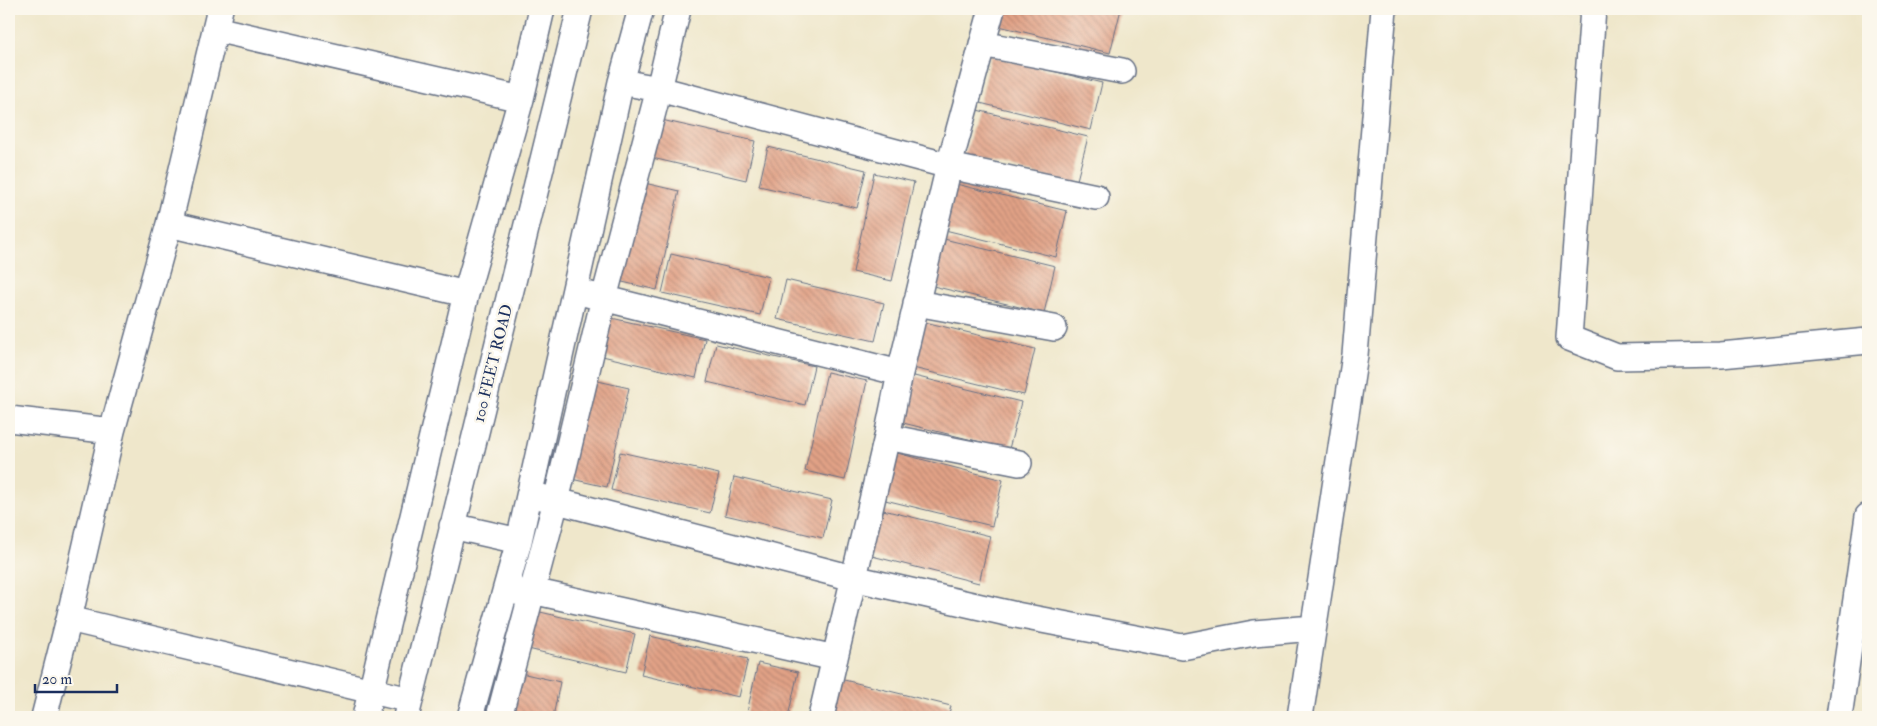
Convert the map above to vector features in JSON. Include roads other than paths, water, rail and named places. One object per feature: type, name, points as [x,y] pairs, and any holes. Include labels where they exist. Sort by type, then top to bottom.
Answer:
[{"type":"street","points":[[365,717],[466,294],[521,99],[542,9]]},
{"type":"street","name":"100 FEET ROAD","points":[[408,709],[580,9]]},
{"type":"street","points":[[470,717],[519,540],[621,82],[641,9]]},
{"type":"street","points":[[498,717],[556,500],[604,298],[678,9]]},
{"type":"street","points":[[821,717],[949,166],[992,9]]},
{"type":"street","points":[[1300,717],[1355,355],[1384,9]]},
{"type":"street","points":[[1593,9],[1569,338],[1617,357],[1722,355],[1868,341]]},
{"type":"street","points":[[44,717],[69,619],[112,431],[169,224],[217,19],[521,99]]},
{"type":"street","points":[[982,44],[1122,71]]},
{"type":"street","points":[[621,82],[659,89],[949,166],[1096,197]]},
{"type":"street","points":[[169,224],[466,294]]},
{"type":"street","points":[[575,291],[900,372]]},
{"type":"street","points":[[916,303],[1054,328]]},
{"type":"street","points":[[9,419],[112,431]]},
{"type":"street","points":[[887,437],[1019,462]]},
{"type":"street","points":[[530,494],[853,578],[1016,615],[1182,647],[1254,633],[1313,628]]},
{"type":"street","points":[[1839,717],[1868,516]]},
{"type":"street","points":[[452,526],[519,540]]},
{"type":"street","points":[[505,593],[532,591],[835,658]]},
{"type":"street","points":[[69,619],[371,691],[408,709]]}]
